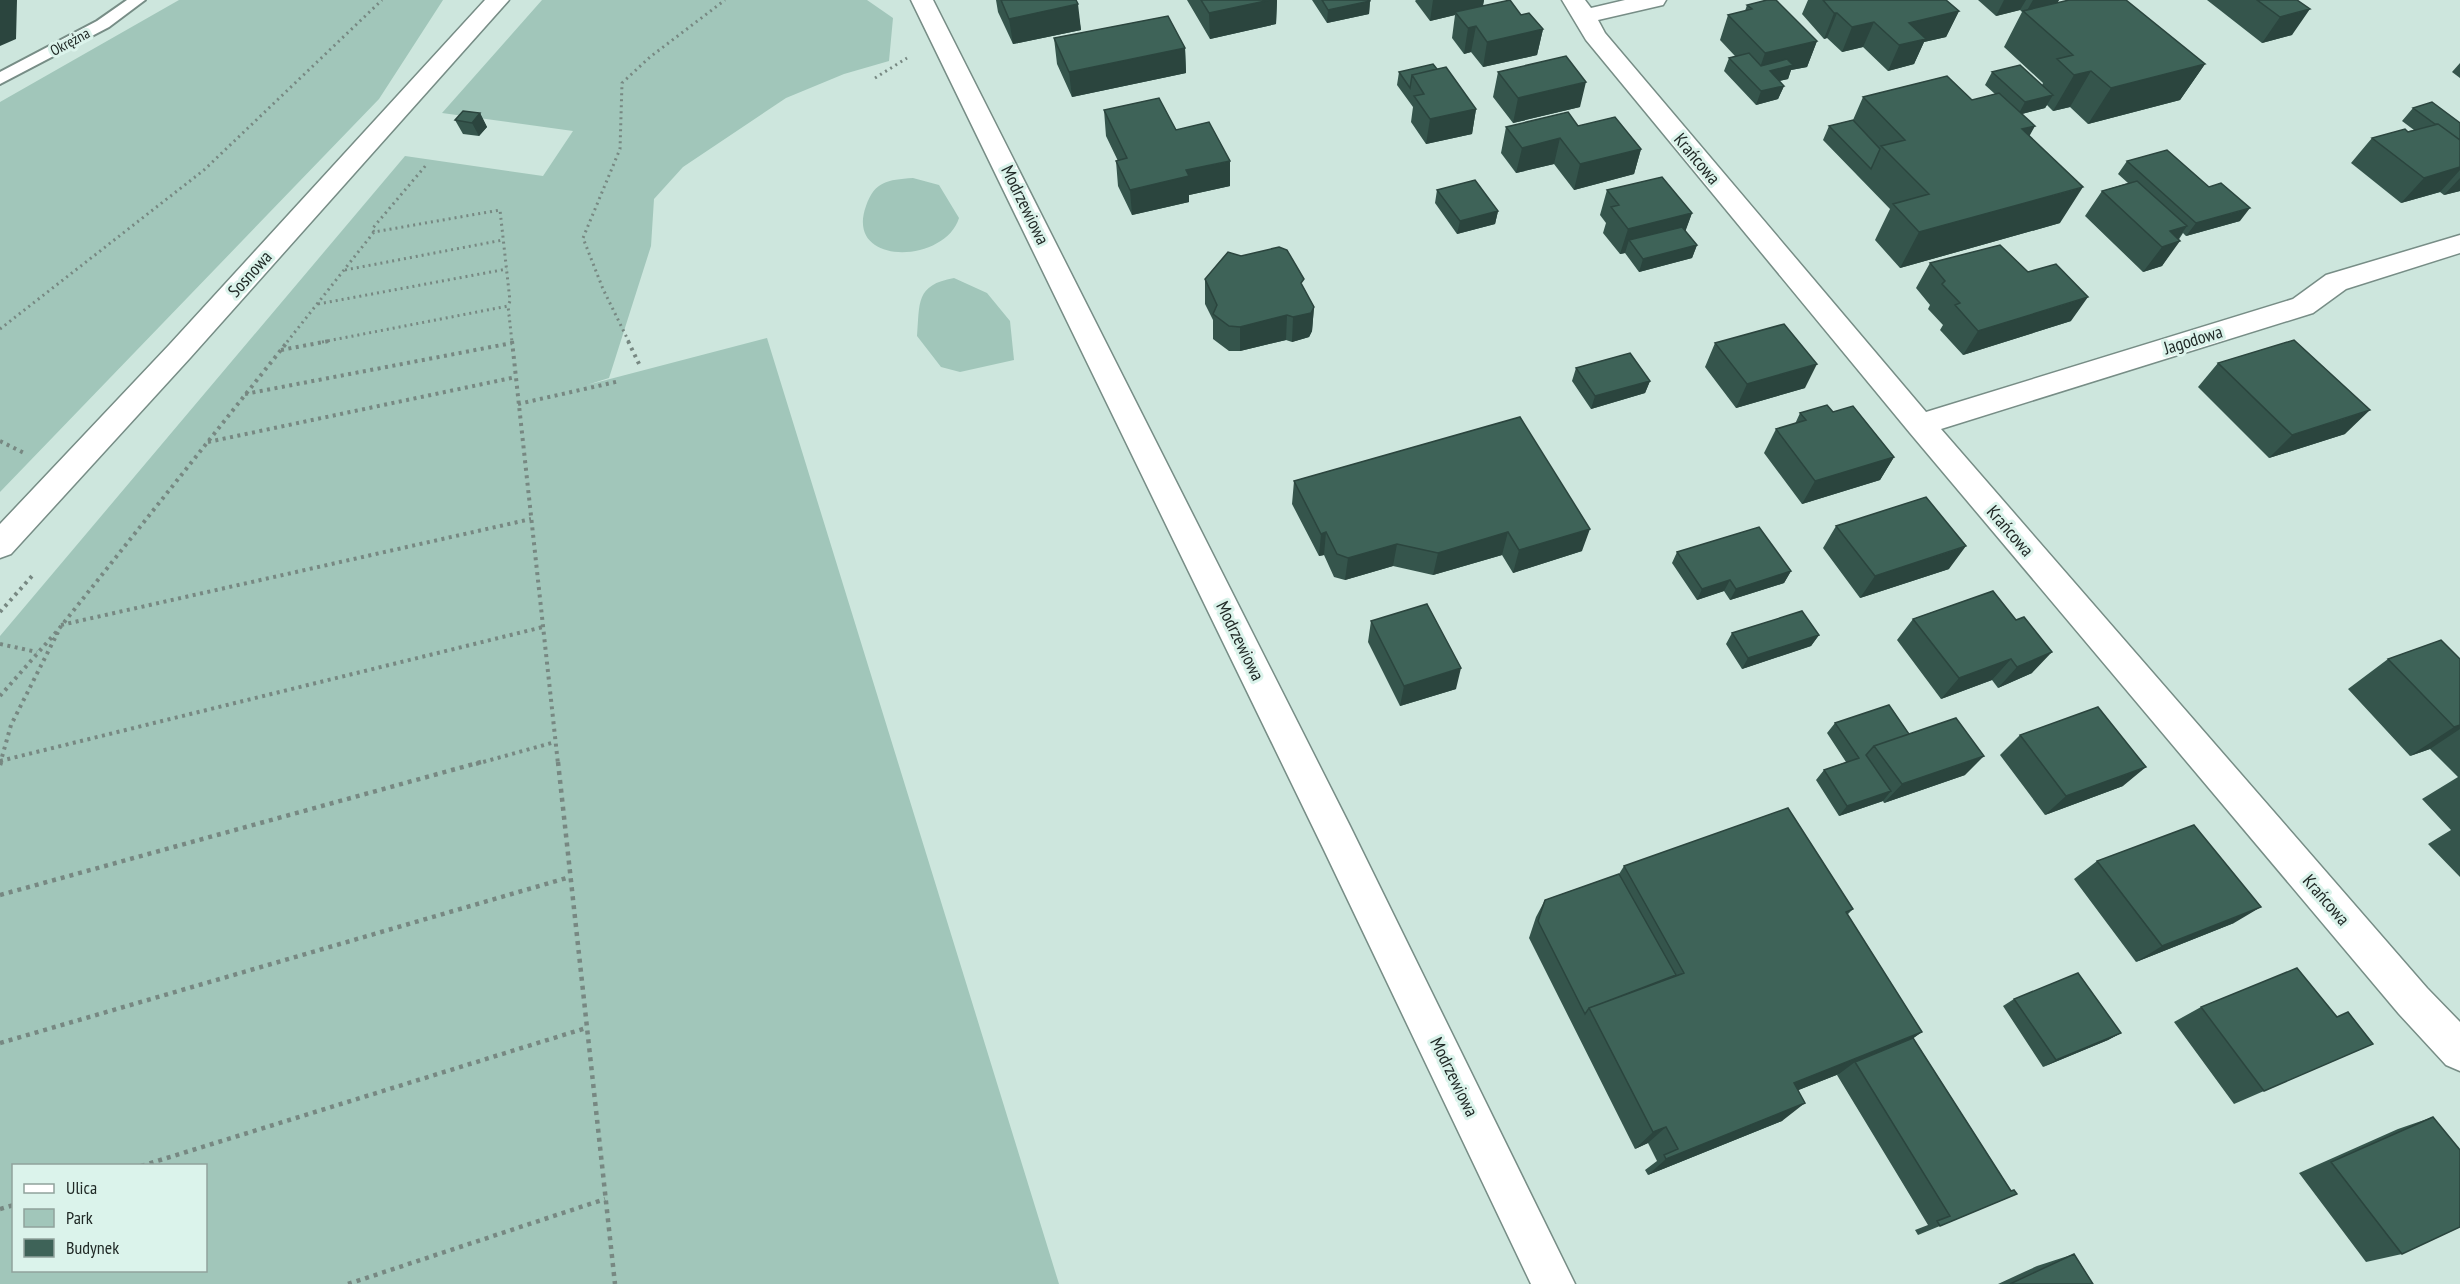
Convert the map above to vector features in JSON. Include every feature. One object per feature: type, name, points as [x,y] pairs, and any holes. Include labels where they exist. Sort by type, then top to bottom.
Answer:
[{"type":"street","name":"Sosnowa","points":[[0,545],[188,342],[498,0]]},
{"type":"street","name":"Modrzewiowa","points":[[922,0],[1326,817],[1553,1284]]},
{"type":"street","points":[[1579,8],[1654,0]]},
{"type":"street","name":"Krańcowa","points":[[1579,8],[1594,35],[1920,425],[2413,1001],[2460,1052]]},
{"type":"street","name":"Jagodowa","points":[[1920,425],[2302,306],[2336,282],[2460,244]]},
{"type":"lane","name":"Okrężna","points":[[0,79],[103,24],[137,0]]},
{"type":"path","points":[[0,328],[204,170],[382,0]]},
{"type":"path","points":[[641,368],[603,289],[583,238],[620,149],[622,83],[650,57],[725,0]]},
{"type":"path","points":[[374,232],[372,229],[427,164]]},
{"type":"path","points":[[0,696],[61,626],[374,232],[500,210],[518,404],[615,1284]]},
{"type":"path","points":[[344,270],[503,240]]},
{"type":"path","points":[[317,304],[507,269]]},
{"type":"path","points":[[281,350],[508,306]]},
{"type":"path","points":[[245,394],[512,343]]},
{"type":"path","points":[[208,442],[516,377]]},
{"type":"path","points":[[518,404],[620,381]]},
{"type":"path","points":[[531,519],[61,626],[10,724],[0,762],[543,627]]},
{"type":"path","points":[[0,644],[37,652]]},
{"type":"path","points":[[0,895],[555,742]]},
{"type":"path","points":[[0,1043],[570,877]]},
{"type":"path","points":[[147,1164],[586,1028]]},
{"type":"path","points":[[348,1284],[605,1199]]},
{"type":"green space","points":[[179,0],[443,0],[379,99],[0,492],[0,102]]},
{"type":"green space","points":[[542,0],[867,0],[893,18],[889,61],[844,74],[786,98],[683,167],[654,199],[651,246],[609,378],[587,385],[767,338],[1059,1284],[0,1284],[0,636],[405,156],[543,176],[573,131],[442,113]]},
{"type":"green space","points":[[913,178],[939,185],[959,218],[950,233],[935,244],[918,251],[899,252],[882,249],[869,240],[863,226],[866,206],[873,191],[883,183]]},
{"type":"green space","points":[[954,278],[987,293],[1010,321],[1014,360],[960,372],[941,367],[917,336],[922,297],[932,285]]},
{"type":"building","points":[[1001,0],[1076,0],[1078,4],[1009,19]]},
{"type":"building","points":[[1201,0],[1270,0],[1209,13]]},
{"type":"building","points":[[1322,0],[1370,0],[1370,1],[1328,10]]},
{"type":"building","points":[[1510,0],[1521,15],[1529,13],[1543,29],[1487,42],[1476,26],[1468,28],[1455,12]]},
{"type":"building","points":[[1776,0],[1817,41],[1765,53],[1728,15],[1752,9],[1747,5]]},
{"type":"building","points":[[1823,0],[1946,0],[1959,11],[1909,23],[1926,39],[1899,45],[1874,22],[1852,27],[1837,13],[1834,13]]},
{"type":"building","points":[[2069,0],[2126,0],[2205,64],[2111,88],[2091,71],[2074,75],[2057,59],[2073,55],[2023,11]]},
{"type":"building","points":[[2257,0],[2297,0],[2310,9],[2280,17]]},
{"type":"building","points":[[1168,16],[1185,48],[1069,72],[1054,38]]},
{"type":"building","points":[[1749,53],[1761,66],[1787,59],[1793,65],[1770,71],[1784,86],[1761,91],[1729,58]]},
{"type":"building","points":[[1566,56],[1586,82],[1518,98],[1498,72]]},
{"type":"building","points":[[1433,64],[1437,69],[1412,75],[1410,88],[1399,72]]},
{"type":"building","points":[[2020,65],[2053,95],[2025,102],[1992,72]]},
{"type":"building","points":[[1446,67],[1476,109],[1430,119],[1414,96],[1424,94],[1412,75]]},
{"type":"building","points":[[1947,76],[1972,100],[1999,93],[2035,126],[2022,129],[2083,187],[1919,232],[1893,204],[1929,194],[1881,146],[1905,140],[1863,97]]},
{"type":"building","points":[[1159,98],[1176,130],[1209,122],[1230,161],[1186,170],[1189,176],[1130,190],[1116,161],[1127,158],[1104,110]]},
{"type":"building","points":[[2432,102],[2460,123],[2460,140],[2413,108]]},
{"type":"building","points":[[463,111],[480,113],[472,123],[455,120]]},
{"type":"building","points":[[1568,112],[1578,126],[1615,117],[1641,149],[1580,164],[1560,138],[1522,148],[1506,127]]},
{"type":"building","points":[[1853,120],[1880,149],[1871,169],[1829,126]]},
{"type":"building","points":[[2438,124],[2460,140],[2460,167],[2424,178],[2372,138],[2405,129],[2408,132]]},
{"type":"building","points":[[2167,150],[2209,187],[2221,183],[2250,208],[2196,223],[2127,161]]},
{"type":"building","points":[[1662,177],[1692,213],[1628,229],[1611,207],[1619,205],[1607,190]]},
{"type":"building","points":[[1475,180],[1498,211],[1460,221],[1437,190]]},
{"type":"building","points":[[2137,181],[2187,226],[2170,231],[2180,241],[2162,247],[2102,191]]},
{"type":"building","points":[[1682,227],[1697,245],[1643,259],[1629,240]]},
{"type":"building","points":[[2000,245],[2028,272],[2056,264],[2088,297],[1978,331],[1955,305],[1960,303],[1942,284],[1945,281],[1930,263]]},
{"type":"building","points":[[1279,247],[1287,250],[1304,279],[1301,283],[1314,307],[1311,313],[1293,317],[1287,315],[1240,327],[1229,326],[1213,314],[1217,305],[1205,279],[1228,252],[1241,256]]},
{"type":"building","points":[[1784,324],[1817,364],[1747,384],[1715,343]]},
{"type":"building","points":[[2294,340],[2370,410],[2292,435],[2218,363]]},
{"type":"building","points":[[1630,353],[1650,381],[1595,396],[1576,368]]},
{"type":"building","points":[[1827,405],[1833,412],[1853,406],[1894,457],[1815,481],[1776,429],[1806,420],[1800,413]]},
{"type":"building","points":[[1520,417],[1590,529],[1519,550],[1508,532],[1438,553],[1397,544],[1348,558],[1337,554],[1326,532],[1321,534],[1294,481]]},
{"type":"building","points":[[1926,497],[1966,546],[1875,576],[1836,526]]},
{"type":"building","points":[[1759,527],[1791,571],[1736,589],[1730,580],[1702,589],[1677,552]]},
{"type":"building","points":[[1993,591],[2016,620],[2024,617],[2052,652],[2017,667],[2011,659],[1959,678],[1913,619]]},
{"type":"building","points":[[1427,604],[1461,668],[1404,686],[1371,621]]},
{"type":"building","points":[[1802,611],[1819,635],[1748,658],[1732,633]]},
{"type":"building","points":[[2441,640],[2460,659],[2460,725],[2454,727],[2388,659]]},
{"type":"building","points":[[1889,705],[1909,734],[1874,746],[1866,755],[1891,791],[1847,806],[1824,770],[1859,758],[1835,723]]},
{"type":"building","points":[[2098,707],[2146,767],[2066,796],[2020,735]]},
{"type":"building","points":[[1956,718],[1984,756],[1902,784],[1874,746]]},
{"type":"building","points":[[1788,808],[1853,909],[1846,912],[1922,1032],[1794,1083],[1805,1103],[1666,1159],[1664,1155],[1678,1149],[1666,1127],[1653,1132],[1589,1008],[1684,973],[1624,866]]},
{"type":"building","points":[[2194,825],[2261,907],[2162,946],[2097,861]]},
{"type":"building","points":[[1619,874],[1676,975],[1589,1008],[1585,1014],[1538,921],[1545,900]]},
{"type":"building","points":[[2297,968],[2337,1017],[2348,1012],[2373,1044],[2264,1091],[2201,1007]]},
{"type":"building","points":[[2078,973],[2121,1033],[2056,1060],[2014,999]]},
{"type":"building","points":[[1913,1038],[2011,1191],[2014,1190],[2017,1194],[1940,1226],[1937,1221],[1950,1216],[1855,1062]]},
{"type":"building","points":[[2433,1117],[2460,1150],[2460,1227],[2402,1254],[2331,1162]]},
{"type":"building","points":[[2074,1254],[2093,1284],[2010,1284]]}]
